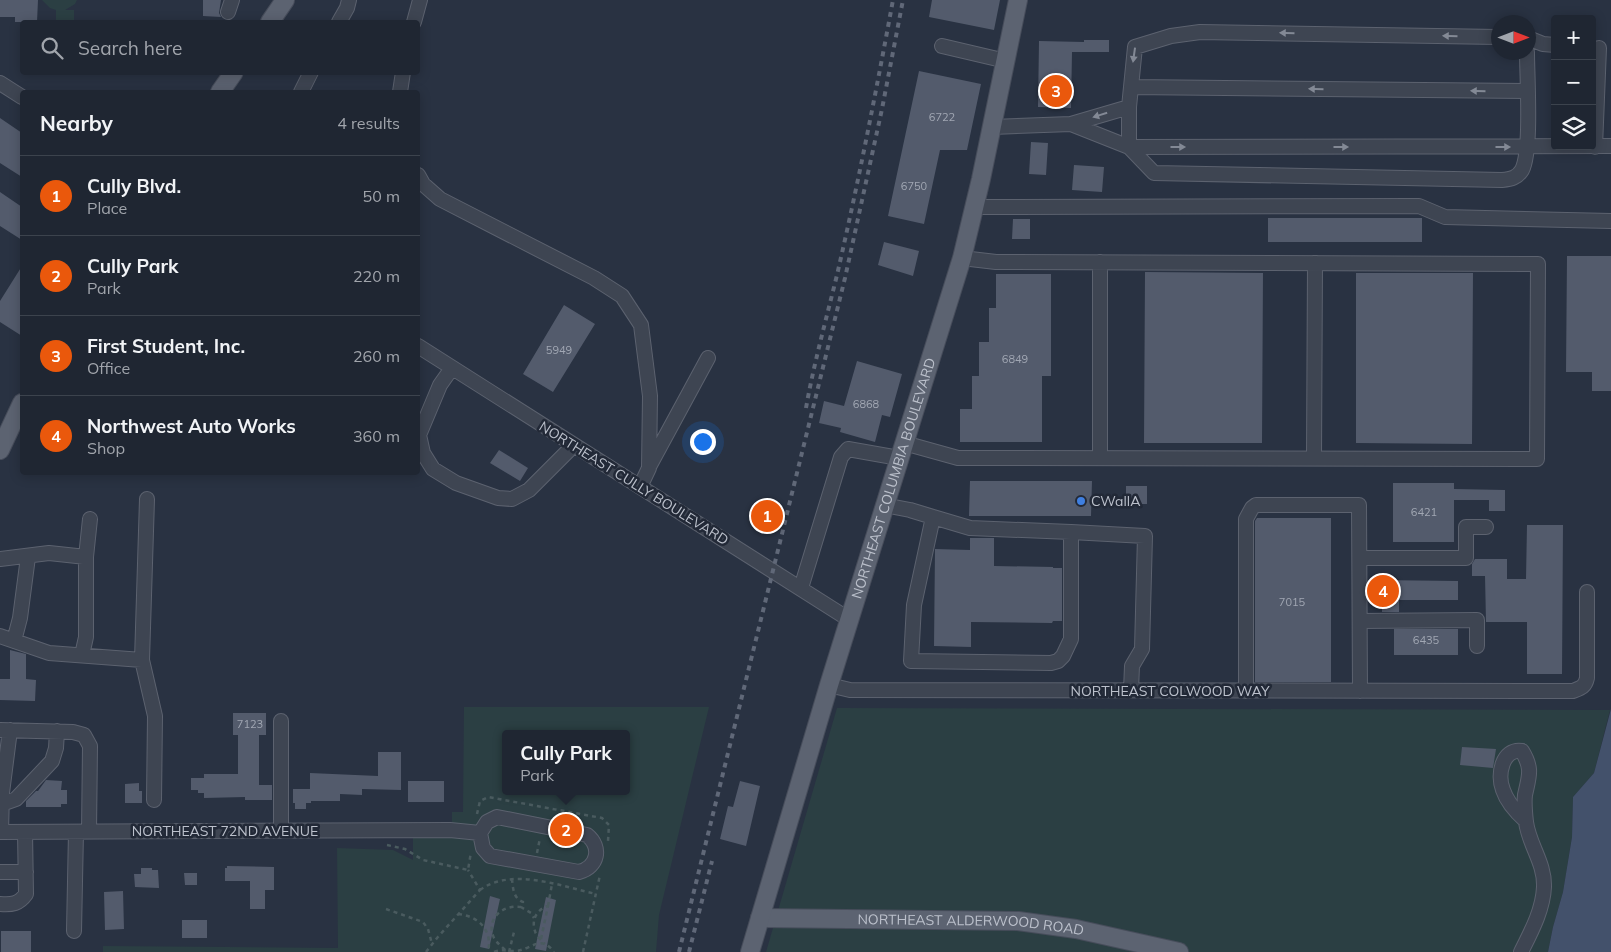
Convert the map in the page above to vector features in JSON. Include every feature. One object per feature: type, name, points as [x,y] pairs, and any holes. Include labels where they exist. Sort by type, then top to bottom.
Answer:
[{"type":"main road","points":[[271,20],[285,0]]},
{"type":"main road","name":"NORTHEAST COLUMBIA BOULEVARD","points":[[750,952],[829,685],[962,258],[975,207],[1018,0]]},
{"type":"main road","points":[[221,90],[232,75]]},
{"type":"main road","points":[[0,450],[20,407]]},
{"type":"main road","name":"NORTHEAST ALDERWOOD ROAD","points":[[760,918],[1018,921],[1076,929],[1179,952]]},
{"type":"street","points":[[340,20],[349,0]]},
{"type":"street","points":[[415,20],[420,0]]},
{"type":"street","points":[[1491,37],[1200,32],[1171,36],[1135,47],[1129,107],[1129,147],[1154,173],[1502,180],[1513,178],[1521,172],[1527,147],[1527,60]]},
{"type":"street","points":[[1536,41],[1551,45]]},
{"type":"street","points":[[942,46],[1006,61]]},
{"type":"street","points":[[1596,130],[1601,49]]},
{"type":"street","points":[[302,90],[310,75]]},
{"type":"street","points":[[400,90],[403,75]]},
{"type":"street","points":[[0,83],[20,96]]},
{"type":"street","points":[[1131,87],[1527,91]]},
{"type":"street","points":[[992,127],[1071,124],[1129,107]]},
{"type":"street","points":[[1071,124],[1129,147],[1551,146]]},
{"type":"street","points":[[1596,146],[1611,146]]},
{"type":"street","points":[[420,179],[423,184],[440,199],[594,278],[622,296],[641,326],[650,396],[649,468]]},
{"type":"street","points":[[975,207],[1419,206],[1445,218],[1611,221]]},
{"type":"street","points":[[801,588],[841,457],[848,449],[901,450],[958,458],[1537,459],[1538,264],[996,262],[962,258]]},
{"type":"street","points":[[1100,262],[1100,458]]},
{"type":"street","points":[[1314,458],[1315,263]]},
{"type":"street","name":"NORTHEAST CULLY BOULEVARD","points":[[420,347],[850,620]]},
{"type":"street","points":[[640,487],[708,358]]},
{"type":"street","points":[[420,433],[440,384],[452,368]]},
{"type":"street","points":[[420,440],[423,453],[433,469],[456,483],[498,498],[512,499],[529,490],[574,445]]},
{"type":"street","points":[[147,499],[142,660],[155,716],[154,800]]},
{"type":"street","points":[[884,505],[910,510],[970,528],[1145,536],[1142,649],[1132,666],[1131,690]]},
{"type":"street","points":[[1246,691],[1246,519],[1252,508],[1256,505],[1359,505],[1360,691]]},
{"type":"street","points":[[933,517],[914,606],[912,661],[1051,663],[1058,661],[1063,656],[1070,639],[1071,532]]},
{"type":"street","points":[[82,655],[86,637],[86,558],[90,519]]},
{"type":"street","points":[[1360,558],[1466,558],[1466,527],[1486,527]]},
{"type":"street","points":[[0,559],[49,553],[86,558]]},
{"type":"street","points":[[14,641],[20,618],[28,557]]},
{"type":"street","name":"NORTHEAST COLWOOD WAY","points":[[829,685],[850,690],[1573,691],[1582,688],[1587,678],[1587,592]]},
{"type":"street","points":[[1360,621],[1477,620],[1477,646]]},
{"type":"street","points":[[0,636],[49,653],[142,660]]},
{"type":"street","points":[[281,831],[282,721]]},
{"type":"street","points":[[1,832],[5,730],[73,732],[84,736],[90,746],[74,931]]},
{"type":"street","points":[[2,804],[16,799],[52,761],[56,748],[57,731]]},
{"type":"street","points":[[497,817],[543,825],[587,834],[595,844],[596,856],[590,867],[579,872],[490,856],[483,848],[480,833],[487,822],[497,817]]},
{"type":"street","points":[[1521,952],[1534,927],[1544,888],[1542,868],[1536,848],[1529,837],[1526,822]]},
{"type":"street","name":"NORTHEAST 72ND AVENUE","points":[[1,832],[450,830],[480,833]]},
{"type":"street","points":[[0,904],[13,904],[21,901],[26,894],[25,832]]},
{"type":"street","points":[[0,872],[26,872]]},
{"type":"path","points":[[532,880],[547,808]]},
{"type":"path","points":[[468,870],[480,890]]},
{"type":"path","points":[[512,879],[514,894],[519,901],[523,902],[521,907]]},
{"type":"path","points":[[426,952],[480,890],[495,882],[512,879],[532,880],[596,894]]},
{"type":"path","points":[[541,939],[552,884]]},
{"type":"path","points":[[505,950],[495,938],[492,924],[495,917],[506,907],[514,906],[521,907],[531,913],[534,918],[535,931],[554,952]]},
{"type":"path","points":[[534,918],[542,908],[548,906]]},
{"type":"path","points":[[386,909],[423,922],[428,929],[432,944]]},
{"type":"path","points":[[458,914],[475,918],[482,924],[487,932],[489,941],[488,952]]},
{"type":"path","points":[[509,952],[514,932]]},
{"type":"path","points":[[494,952],[522,950],[535,944],[545,944]]},
{"type":"path","points":[[429,948],[433,952]]},
{"type":"green space","points":[[42,0],[77,0],[75,4],[65,10],[74,10],[74,20],[56,20],[56,10],[50,8]]},
{"type":"green space","points":[[464,707],[709,707],[659,915],[656,952],[103,952],[103,946],[338,948],[337,848],[393,850],[413,860],[413,837],[452,837],[452,812],[463,812]]},
{"type":"green space","points":[[837,708],[1610,710],[1594,773],[1573,797],[1572,837],[1563,892],[1548,952],[766,952]]},
{"type":"water","points":[[1611,709],[1611,952],[1548,952],[1563,892],[1572,837],[1573,797],[1594,773]]},
{"type":"building","points":[[0,0],[38,0],[37,20],[20,20],[20,22],[15,22],[15,17],[0,17]]},
{"type":"building","points":[[203,0],[221,0],[219,13],[221,17],[203,16]]},
{"type":"building","points":[[932,0],[1000,0],[994,30],[929,17]]},
{"type":"building","points":[[1084,40],[1109,40],[1109,52],[1072,52],[1071,108],[1038,107],[1039,41],[1084,42]]},
{"type":"building","points":[[919,71],[981,84],[967,150],[940,150],[924,224],[888,216]]},
{"type":"building","points":[[0,118],[20,132],[20,176],[0,163]]},
{"type":"building","points":[[1031,142],[1048,143],[1046,175],[1029,174]]},
{"type":"building","points":[[1074,165],[1104,167],[1102,192],[1072,190]]},
{"type":"building","points":[[0,192],[20,206],[20,239],[0,226]]},
{"type":"building","points":[[1268,218],[1422,218],[1422,242],[1268,242]]},
{"type":"building","points":[[1013,219],[1030,219],[1030,239],[1012,239]]},
{"type":"building","points":[[884,242],[919,251],[913,276],[878,265]]},
{"type":"building","points":[[1567,256],[1611,256],[1611,391],[1592,391],[1592,372],[1566,372]]},
{"type":"building","points":[[20,269],[20,335],[0,322],[0,301]]},
{"type":"building","points":[[1145,272],[1263,273],[1262,443],[1144,443]]},
{"type":"building","points":[[1356,273],[1473,273],[1472,444],[1356,443]]},
{"type":"building","points":[[996,274],[1051,274],[1051,376],[1042,376],[1042,442],[960,442],[960,409],[972,409],[972,376],[979,376],[979,342],[989,342],[989,308],[996,308]]},
{"type":"building","points":[[564,305],[595,324],[553,392],[523,374]]},
{"type":"building","points":[[857,361],[902,374],[890,417],[882,415],[875,442],[840,432],[841,428],[819,423],[824,401],[844,406]]},
{"type":"building","points":[[499,450],[528,468],[520,481],[490,463]]},
{"type":"building","points":[[970,481],[1092,481],[1091,516],[969,516]]},
{"type":"building","points":[[1393,483],[1454,483],[1454,489],[1505,490],[1505,511],[1489,511],[1489,500],[1454,500],[1454,542],[1393,542]]},
{"type":"building","points":[[1126,486],[1147,486],[1147,504],[1126,504]]},
{"type":"building","points":[[1257,518],[1331,518],[1331,682],[1255,682],[1255,521]]},
{"type":"building","points":[[1527,525],[1563,525],[1562,674],[1527,674],[1527,622],[1486,622],[1485,576],[1472,576],[1472,564],[1475,559],[1507,559],[1507,579],[1526,579]]},
{"type":"building","points":[[970,538],[994,538],[994,566],[1062,568],[1062,621],[1053,621],[1052,623],[971,622],[971,647],[934,646],[935,549],[970,550]]},
{"type":"building","points":[[1376,580],[1458,581],[1458,600],[1399,600],[1399,612],[1382,612],[1382,600],[1376,600]]},
{"type":"building","points":[[1394,629],[1458,629],[1458,655],[1394,655]]},
{"type":"building","points":[[10,650],[26,654],[26,679],[36,680],[35,701],[0,700],[0,679],[10,679]]},
{"type":"building","points":[[233,713],[266,713],[266,735],[259,735],[259,785],[272,785],[272,800],[245,800],[245,797],[204,798],[204,793],[198,793],[198,790],[191,790],[191,778],[204,778],[204,774],[238,774],[238,735],[233,735]]},
{"type":"building","points":[[1462,747],[1496,749],[1493,768],[1460,765]]},
{"type":"building","points":[[378,752],[401,752],[401,790],[362,789],[362,795],[340,794],[340,801],[311,801],[311,803],[306,803],[306,809],[295,809],[293,789],[310,789],[310,773],[378,776]]},
{"type":"building","points":[[46,780],[62,781],[61,790],[67,790],[67,804],[61,804],[61,807],[26,807],[26,801],[38,791]]},
{"type":"building","points":[[408,781],[444,781],[444,802],[408,802]]},
{"type":"building","points":[[740,781],[760,786],[746,846],[720,839],[728,806],[733,807]]},
{"type":"building","points":[[139,783],[139,791],[142,791],[142,803],[125,803],[125,784]]},
{"type":"building","points":[[227,866],[274,867],[274,890],[265,890],[265,909],[250,909],[250,881],[225,881],[225,868]]},
{"type":"building","points":[[141,868],[158,870],[159,888],[135,887],[134,874],[141,874]]},
{"type":"building","points":[[184,873],[197,873],[197,885],[185,885]]},
{"type":"building","points":[[123,891],[124,929],[105,930],[104,892]]},
{"type":"building","points":[[490,896],[500,899],[489,949],[480,947]]},
{"type":"building","points":[[546,897],[556,900],[546,951],[535,949]]},
{"type":"building","points":[[182,920],[207,920],[207,938],[182,938]]},
{"type":"building","points":[[1,931],[31,931],[31,952],[1,952]]},
{"type":"railway","points":[[806,408],[852,207],[893,0]]},
{"type":"railway","points":[[679,952],[845,278],[882,109],[903,0]]},
{"type":"railway","points":[[689,952],[712,861]]},
{"type":"place","name":"First Student, Inc.","points":[[1056,91]]},
{"type":"place","name":"CWallA","points":[[1081,501]]},
{"type":"place","name":"Cully Blvd.","points":[[767,516]]},
{"type":"place","name":"Northwest Auto Works","points":[[1383,591]]},
{"type":"place","name":"Cully Park","points":[[566,830]]}]
